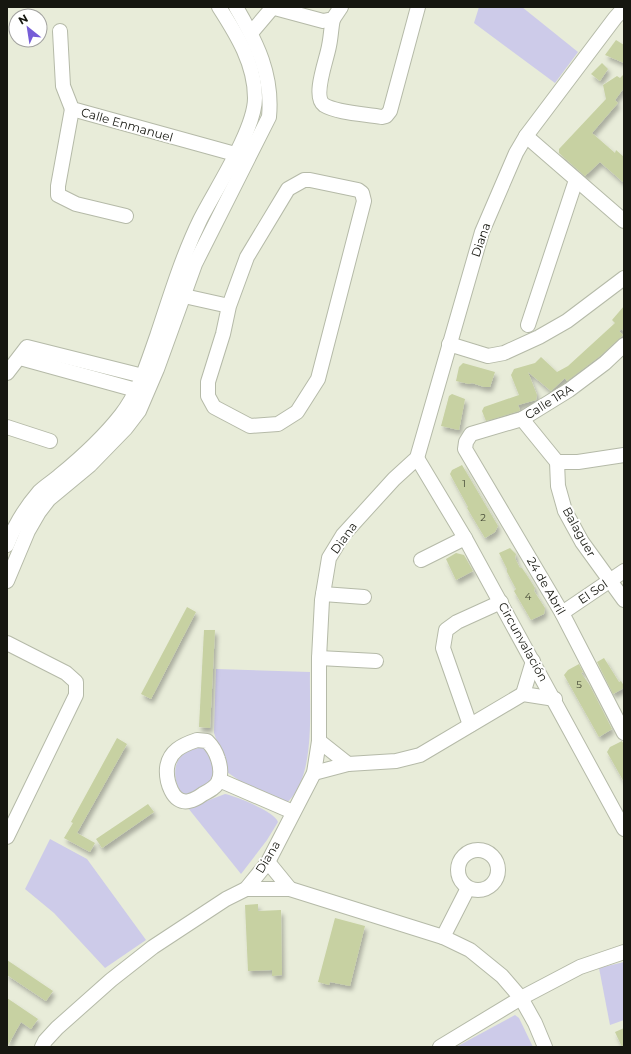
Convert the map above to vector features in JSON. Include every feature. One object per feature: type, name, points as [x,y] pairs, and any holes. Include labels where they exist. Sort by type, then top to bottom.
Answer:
[{"type":"street","points":[[7,545],[30,504],[40,491],[91,449],[121,415],[136,390],[143,376],[183,257],[200,220],[235,154],[252,116],[255,93],[250,66],[241,42],[219,7]]},
{"type":"street","points":[[7,581],[25,537],[39,512],[49,499],[90,465],[126,428],[139,411],[157,369],[195,264],[269,117],[270,98],[267,77],[259,50],[236,7]]},
{"type":"street","points":[[251,33],[272,7],[323,21],[337,13]]},
{"type":"street","points":[[337,13],[319,86],[320,99],[323,104],[331,108],[382,117],[386,116],[390,111],[418,7]]},
{"type":"street","name":"Diana","points":[[42,1047],[45,1041],[57,1028],[110,980],[153,947],[226,899],[246,889],[268,862],[314,773],[319,742],[319,658],[323,594],[329,558],[343,536],[394,479],[417,458],[482,232],[516,153],[526,136],[624,8]]},
{"type":"street","name":"Calle Enmanuel","points":[[60,31],[63,86],[72,109],[235,154]]},
{"type":"street","points":[[72,109],[58,186],[58,195],[76,204],[126,216]]},
{"type":"street","points":[[526,136],[624,221]]},
{"type":"street","points":[[304,180],[310,180],[358,190],[362,193],[364,201],[318,379],[297,412],[278,424],[250,426],[214,407],[208,396],[208,382],[223,334],[229,306],[247,257],[288,189],[304,180]]},
{"type":"street","points":[[528,325],[576,180]]},
{"type":"street","points":[[449,344],[488,356],[504,353],[540,337],[567,321],[624,278]]},
{"type":"street","points":[[184,296],[229,306]]},
{"type":"street","points":[[7,373],[27,347],[143,376]]},
{"type":"street","name":"Calle 1RA","points":[[466,442],[471,434],[522,419],[569,390],[623,349]]},
{"type":"street","points":[[20,358],[136,390]]},
{"type":"street","points":[[522,419],[557,462],[578,462],[624,455]]},
{"type":"street","points":[[7,427],[50,441]]},
{"type":"street","name":"24 de Abril","points":[[466,442],[465,449],[562,613],[624,733]]},
{"type":"street","name":"Circunvalación","points":[[417,458],[466,538],[555,699],[624,829]]},
{"type":"street","name":"Balaguer","points":[[557,462],[558,486],[565,511],[582,542],[624,600]]},
{"type":"street","points":[[421,560],[466,538]]},
{"type":"street","name":"El Sol","points":[[562,613],[624,571]]},
{"type":"street","points":[[323,594],[364,597]]},
{"type":"street","points":[[470,725],[443,648],[446,630],[457,622],[501,602]]},
{"type":"street","points":[[7,643],[66,673],[76,682],[76,694],[7,837]]},
{"type":"street","points":[[319,658],[376,661]]},
{"type":"street","points":[[523,694],[533,661]]},
{"type":"street","points":[[314,773],[348,764],[396,761],[420,755],[523,694],[555,699]]},
{"type":"street","points":[[197,740],[207,741],[214,750],[219,762],[219,780],[213,788],[206,793],[189,801],[181,801],[169,786],[167,771],[168,761],[173,753],[183,745],[197,740]]},
{"type":"street","points":[[319,742],[348,764]]},
{"type":"street","points":[[219,780],[293,812]]},
{"type":"street","points":[[268,862],[290,889]]},
{"type":"street","points":[[443,937],[468,888]]},
{"type":"street","points":[[246,889],[290,889],[443,937],[470,950],[483,959],[502,976],[521,998],[535,1023],[545,1047]]},
{"type":"street","points":[[440,1047],[521,998],[580,967],[624,952]]},
{"type":"shaded area","points":[[479,7],[522,7],[578,52],[555,83],[474,23]]},
{"type":"shaded area","points":[[216,669],[310,672],[310,723],[307,761],[302,778],[295,793],[285,804],[250,788],[227,772],[214,733]]},
{"type":"shaded area","points":[[204,747],[209,752],[215,775],[209,785],[185,796],[177,784],[175,773],[177,763],[181,756],[187,752]]},
{"type":"shaded area","points":[[225,794],[263,809],[278,822],[267,840],[241,874],[188,808]]},
{"type":"shaded area","points":[[50,839],[87,859],[146,940],[105,968],[54,913],[25,889]]},
{"type":"shaded area","points":[[624,962],[624,1020],[610,1025],[599,968]]},
{"type":"shaded area","points":[[515,1015],[519,1018],[533,1047],[456,1047]]},
{"type":"building","points":[[616,40],[624,45],[624,63],[605,55]]},
{"type":"building","points":[[602,63],[608,69],[600,81],[591,74]]},
{"type":"building","points":[[624,74],[624,88],[615,100],[618,103],[592,133],[615,153],[616,150],[624,157],[624,183],[600,162],[585,176],[559,153],[559,149],[606,99],[603,85],[617,76],[620,78]]},
{"type":"building","points":[[624,306],[624,332],[622,329],[619,331],[623,335],[600,356],[567,381],[565,378],[551,391],[528,372],[537,395],[536,400],[518,405],[519,411],[486,421],[482,411],[484,407],[519,395],[511,375],[514,369],[535,363],[541,357],[557,372],[568,366],[615,323],[612,320]]},
{"type":"building","points":[[463,363],[495,372],[490,387],[456,381],[459,367]]},
{"type":"building","points":[[452,394],[465,399],[459,430],[441,426],[449,396]]},
{"type":"building","points":[[462,465],[498,526],[495,532],[485,538],[467,508],[468,507],[450,474],[452,470]]},
{"type":"building","points":[[510,548],[516,554],[515,558],[520,568],[522,568],[535,588],[534,591],[545,608],[544,614],[531,620],[514,591],[516,589],[499,553]]},
{"type":"building","points":[[456,553],[464,555],[473,571],[456,580],[446,559]]},
{"type":"building","points":[[187,607],[196,612],[151,699],[141,694]]},
{"type":"building","points":[[204,630],[215,630],[210,728],[199,727]]},
{"type":"building","points":[[604,658],[619,682],[621,681],[624,686],[624,688],[613,694],[597,662]]},
{"type":"building","points":[[579,664],[583,672],[581,673],[589,684],[612,729],[599,737],[564,675],[568,670]]},
{"type":"building","points":[[117,738],[127,744],[77,833],[95,843],[90,852],[64,838],[73,823],[71,822]]},
{"type":"building","points":[[622,741],[624,745],[624,782],[607,752],[610,747]]},
{"type":"building","points":[[148,804],[154,812],[102,848],[96,839]]},
{"type":"building","points":[[258,904],[258,911],[281,910],[282,975],[272,976],[272,970],[248,971],[245,905]]},
{"type":"building","points":[[335,918],[365,926],[350,986],[330,982],[329,985],[318,982]]},
{"type":"building","points":[[7,960],[53,991],[46,1001],[7,975]]},
{"type":"building","points":[[7,998],[38,1019],[31,1029],[21,1022],[7,1047]]},
{"type":"building","points":[[624,1028],[624,1047],[622,1047],[615,1032]]}]
